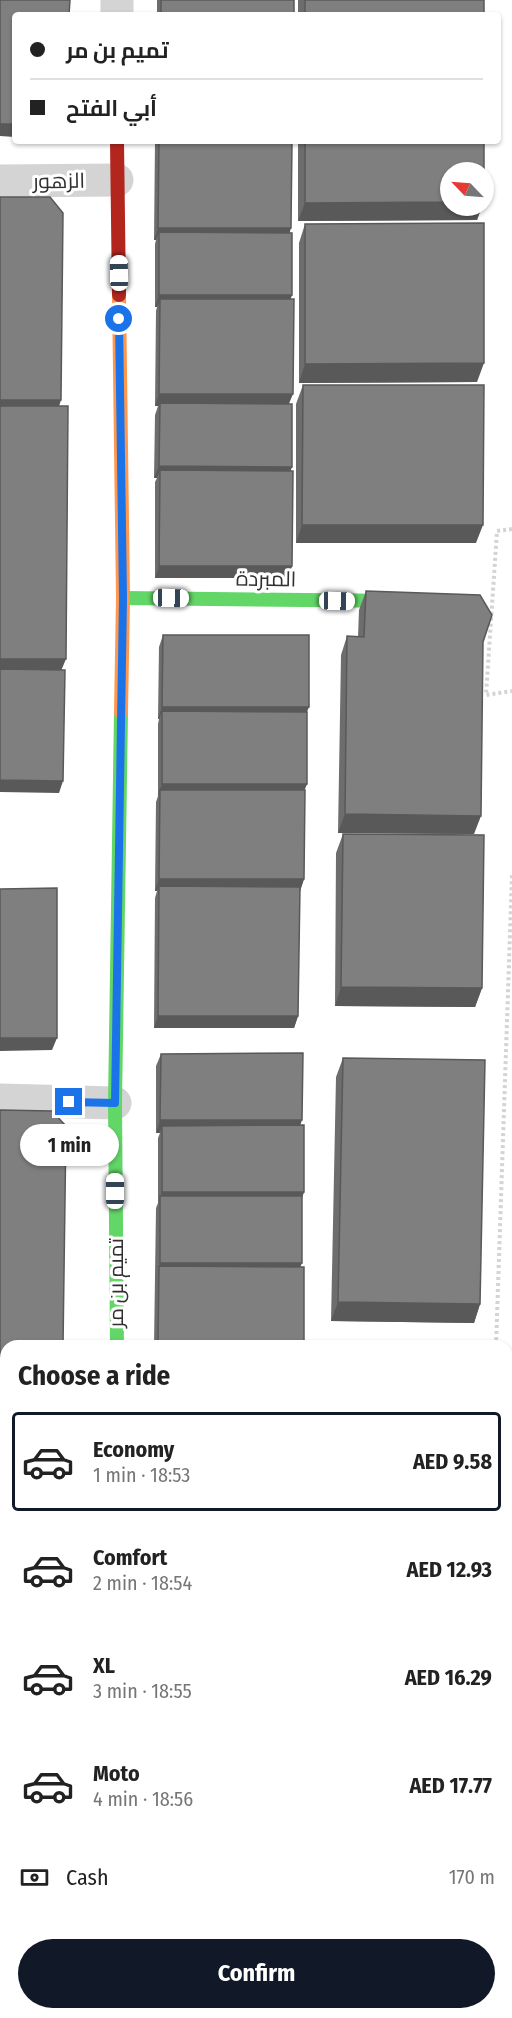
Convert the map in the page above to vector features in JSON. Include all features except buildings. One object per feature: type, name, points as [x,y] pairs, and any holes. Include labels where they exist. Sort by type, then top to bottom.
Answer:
[{"type":"street","name":"تميم بن مر","points":[[117,144],[123,598],[115,1103],[117,1340]]},
{"type":"street","name":"الزهور","points":[[0,182],[117,180]]},
{"type":"street","name":"المبردة","points":[[123,598],[408,602]]},
{"type":"street","points":[[0,1100],[115,1103]]},
{"type":"path","points":[[512,530],[497,531],[486,695],[512,691]]},
{"type":"path","points":[[496,1340],[512,873]]},
{"type":"traffic: fast","points":[[123,598],[407,601]]},
{"type":"traffic: fast","points":[[117,1340],[115,1103],[121,712]]},
{"type":"traffic: slow","points":[[119,295],[123,598],[121,712]]},
{"type":"traffic: jam","points":[[117,144],[119,295]]},
{"type":"route","points":[[69,1102],[115,1103],[123,598],[119,319]]}]
